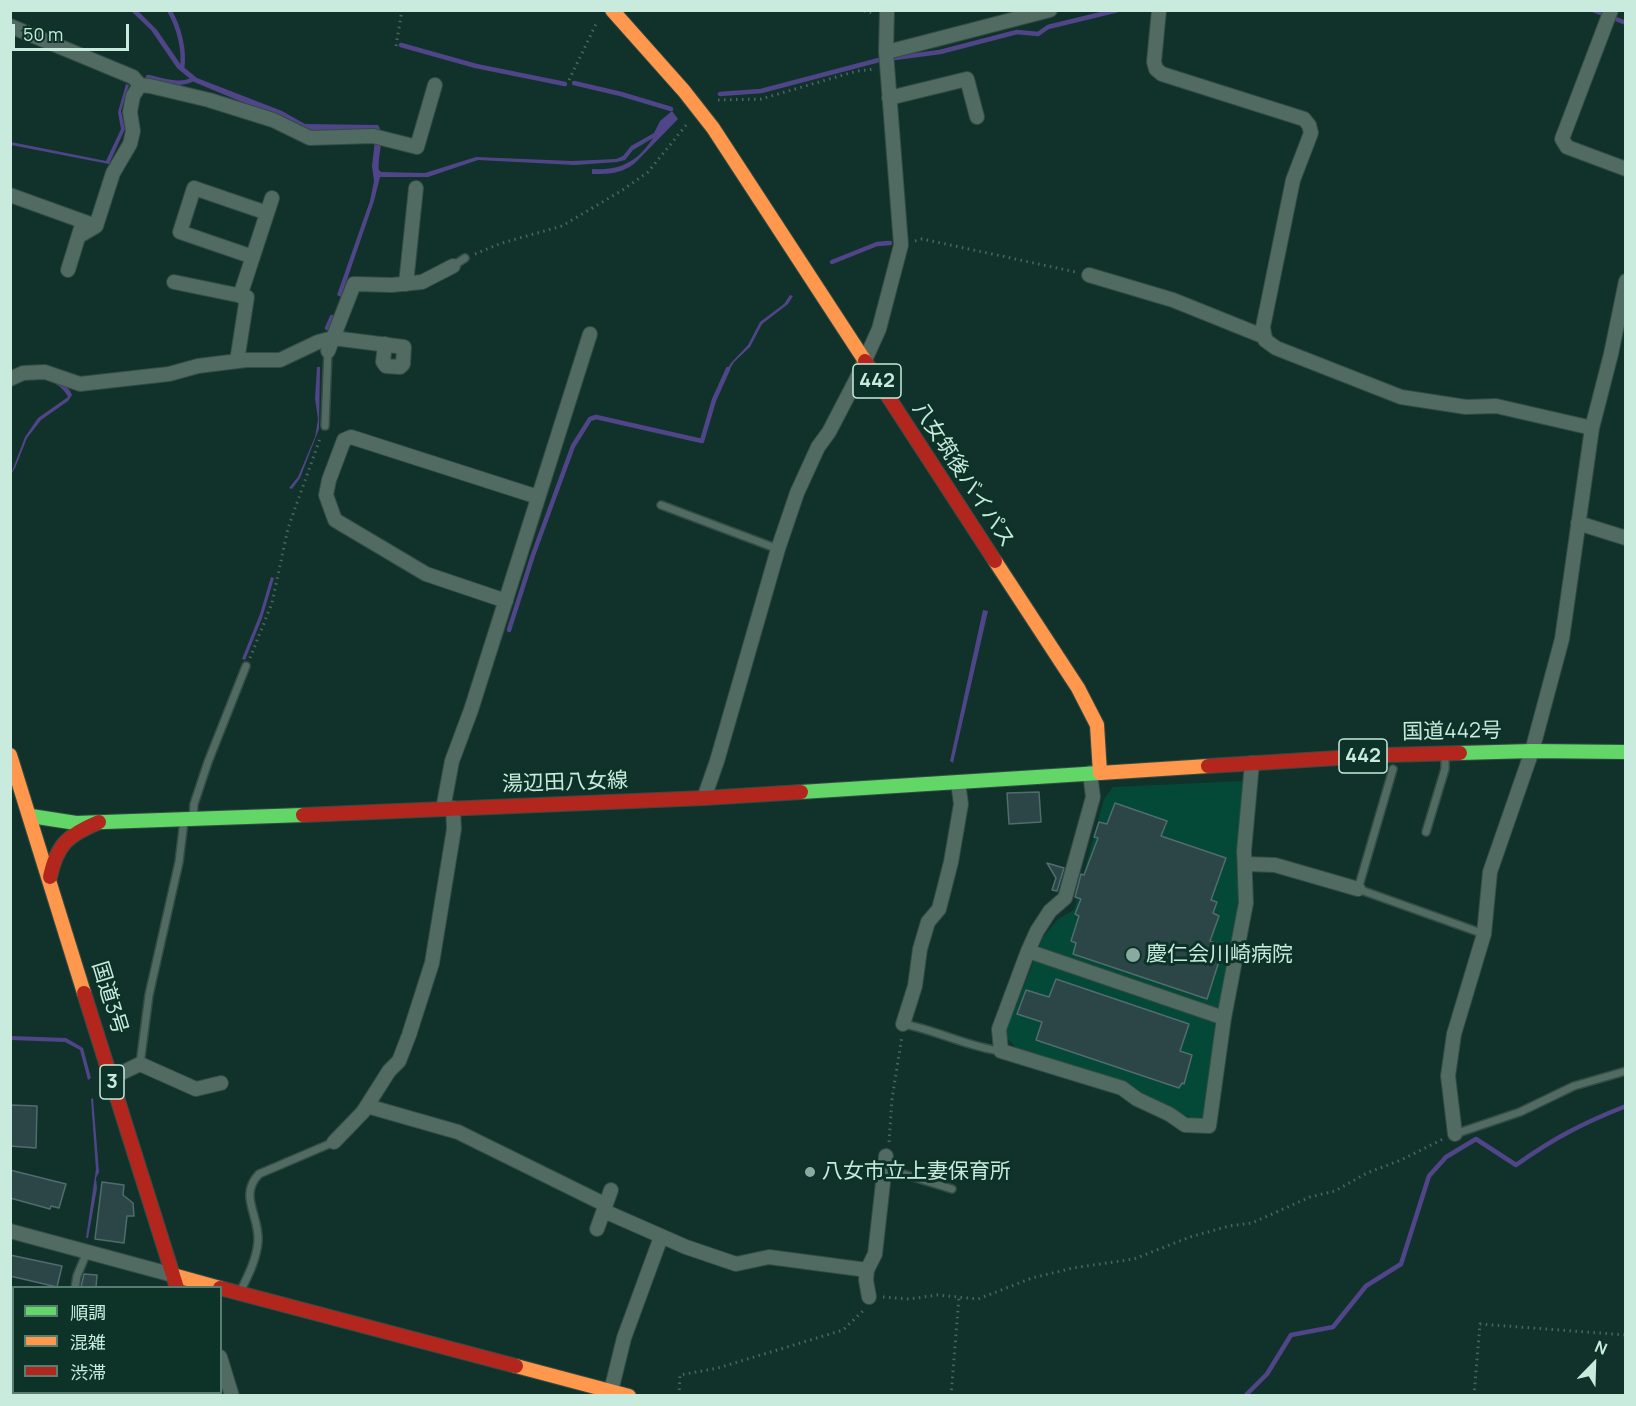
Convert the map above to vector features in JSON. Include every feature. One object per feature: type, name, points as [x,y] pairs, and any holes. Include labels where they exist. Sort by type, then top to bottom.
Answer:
[{"type":"main road","name":"八女筑後バイパス","points":[[612,10],[684,91],[713,128],[1078,688],[1097,725],[1095,773]]},
{"type":"main road","name":"国道442号","points":[[1095,773],[1445,753],[1626,752]]},
{"type":"main road","name":"国道3号","points":[[10,755],[175,1281]]},
{"type":"main road","name":"湯辺田八女線","points":[[31,816],[76,823],[448,809],[704,798],[1095,773]]},
{"type":"main road","points":[[50,877],[52,861],[63,841],[70,835],[99,822]]},
{"type":"main road","points":[[175,1281],[199,1285]]},
{"type":"main road","points":[[222,1288],[629,1395]]},
{"type":"street","points":[[704,798],[717,761],[777,549],[797,493],[818,447],[829,432],[865,363],[879,329],[901,245],[889,98],[887,10]]},
{"type":"street","points":[[887,58],[896,50],[1050,10]]},
{"type":"street","points":[[1159,10],[1154,62],[1156,69],[1162,74],[1304,119],[1309,126],[1311,133],[1291,191],[1263,327],[1265,337]]},
{"type":"street","points":[[1611,10],[1562,139],[1567,147],[1626,169]]},
{"type":"street","points":[[10,26],[133,77],[140,85],[208,100],[273,120],[310,138],[373,136],[417,147],[435,86]]},
{"type":"street","points":[[889,98],[967,79],[977,117]]},
{"type":"street","points":[[68,270],[79,236],[90,223],[130,144],[133,131],[130,112],[133,96],[140,85]]},
{"type":"street","points":[[253,257],[180,232],[195,188],[200,182],[267,213]]},
{"type":"street","points":[[406,284],[416,188]]},
{"type":"street","points":[[10,195],[90,223]]},
{"type":"street","points":[[240,296],[272,198]]},
{"type":"street","points":[[330,345],[354,284],[422,282],[453,266]]},
{"type":"street","points":[[1089,275],[1173,300],[1265,337],[1276,348],[1401,397],[1466,407],[1496,406],[1592,428]]},
{"type":"street","points":[[1455,1134],[1448,1076],[1454,1034],[1484,934],[1490,872],[1532,752],[1562,639],[1592,428],[1611,354],[1626,281]]},
{"type":"street","points":[[174,282],[247,297],[237,362]]},
{"type":"street","points":[[334,1142],[367,1106],[389,1071],[399,1061],[432,963],[454,829],[448,809],[452,761],[471,710],[590,334]]},
{"type":"street","points":[[10,379],[23,373],[45,372],[80,384],[169,374],[198,366],[280,360],[318,342],[330,345],[385,344]]},
{"type":"street","points":[[506,601],[426,574],[335,520],[326,495],[329,480],[344,440],[351,437],[538,497]]},
{"type":"street","points":[[1578,523],[1626,538]]},
{"type":"street","points":[[1095,773],[1093,797],[1065,898],[1050,911],[1043,921],[1028,951],[999,1029],[1001,1051],[1122,1088],[1137,1099],[1185,1125],[1209,1126],[1224,1018],[1246,903],[1244,851],[1252,763]]},
{"type":"street","points":[[903,1024],[915,986],[920,949],[928,922],[939,909],[951,862],[960,804],[958,782]]},
{"type":"street","points":[[1246,864],[1275,865],[1358,889]]},
{"type":"street","points":[[1028,951],[1224,1018]]},
{"type":"street","points":[[111,1078],[140,1064],[196,1089],[220,1083]]},
{"type":"street","points":[[367,1106],[458,1132],[686,1248],[736,1264],[769,1257],[867,1270]]},
{"type":"street","points":[[869,1297],[867,1270],[875,1254],[885,1162]]},
{"type":"street","points":[[597,1229],[611,1190]]},
{"type":"street","points":[[10,1231],[87,1252],[175,1281]]},
{"type":"street","points":[[611,1391],[624,1338],[661,1237]]},
{"type":"street","points":[[222,1363],[232,1395]]},
{"type":"lane","points":[[453,266],[465,258]]},
{"type":"lane","points":[[325,426],[330,345]]},
{"type":"lane","points":[[661,505],[777,549]]},
{"type":"lane","points":[[140,1064],[149,995],[189,819],[208,762],[246,666]]},
{"type":"lane","points":[[1426,832],[1445,769],[1445,753]]},
{"type":"lane","points":[[1393,769],[1358,889],[1484,934]]},
{"type":"lane","points":[[903,1024],[919,1027],[984,1049],[1001,1051]]},
{"type":"lane","points":[[1455,1134],[1520,1112],[1574,1086],[1626,1071]]},
{"type":"lane","points":[[240,1293],[258,1241],[249,1195],[252,1182],[259,1174],[334,1142]]},
{"type":"lane","points":[[885,1162],[952,1189]]},
{"type":"lane","points":[[75,1286],[77,1275],[87,1252]]},
{"type":"path","points":[[396,46],[402,10]]},
{"type":"path","points":[[569,80],[599,18]]},
{"type":"path","points":[[713,100],[761,99],[857,71],[887,58]]},
{"type":"path","points":[[465,258],[502,243],[562,226],[621,191],[648,172],[689,121]]},
{"type":"path","points":[[901,245],[922,238],[1089,275]]},
{"type":"path","points":[[246,666],[272,603],[288,528],[325,426]]},
{"type":"path","points":[[885,1162],[903,1024]]},
{"type":"path","points":[[679,1395],[680,1375],[718,1368],[843,1330],[864,1310],[869,1297],[910,1299],[937,1295],[978,1299],[1032,1278],[1073,1268],[1134,1259],[1190,1237],[1229,1226],[1252,1223],[1310,1197],[1335,1191],[1367,1173],[1401,1160],[1429,1144],[1455,1134]]},
{"type":"path","points":[[951,1395],[958,1297]]},
{"type":"path","points":[[1474,1395],[1480,1324],[1626,1335]]},
{"type":"shaded area","points":[[131,11],[138,11],[157,30],[181,65],[197,78],[282,111],[305,124],[378,125],[381,135],[379,170],[381,172],[425,173],[476,157],[572,161],[616,159],[623,156],[631,146],[654,133],[660,121],[672,111],[678,119],[635,163],[615,173],[592,174],[592,169],[611,168],[627,163],[641,153],[653,138],[633,150],[625,160],[617,162],[575,165],[478,160],[428,177],[380,177],[341,297],[337,295],[370,201],[374,181],[372,166],[376,131],[309,130],[194,82],[177,68],[151,30]]},
{"type":"shaded area","points":[[126,84],[129,85],[121,111],[125,129],[109,164],[11,145],[11,142],[106,161],[121,129],[118,112]]},
{"type":"shaded area","points":[[790,295],[793,296],[788,304],[762,324],[750,347],[734,362],[727,374],[725,373],[731,363],[748,345],[760,322],[784,304]]},
{"type":"shaded area","points":[[317,367],[320,367],[319,429],[300,478],[292,489],[289,488],[298,477],[315,437],[318,419],[315,399]]},
{"type":"shaded area","points":[[36,376],[62,384],[72,395],[68,401],[41,420],[27,438],[11,474],[25,437],[38,418],[68,397],[57,385],[40,379],[34,378],[11,387],[10,384]]},
{"type":"shaded area","points":[[271,577],[274,578],[262,618],[245,660],[242,659],[260,614]]},
{"type":"shaded area","points":[[983,610],[988,611],[953,763],[950,761]]},
{"type":"shaded area","name":"慶仁会川崎病院","points":[[1244,781],[1236,864],[1240,896],[1203,1119],[1193,1119],[1116,1079],[1021,1053],[1007,1038],[1007,1029],[1043,937],[1058,919],[1074,910],[1104,799],[1113,787]]},
{"type":"shaded area","points":[[11,1036],[66,1038],[83,1048],[91,1078],[88,1080],[80,1050],[65,1042],[11,1040]]},
{"type":"shaded area","points":[[93,1098],[99,1172],[96,1178],[97,1188],[88,1238],[86,1238],[96,1169],[91,1099]]},
{"type":"building","points":[[1039,792],[1041,822],[1009,824],[1007,793]]},
{"type":"building","points":[[1115,803],[1167,821],[1161,836],[1226,858],[1211,900],[1217,902],[1213,913],[1219,916],[1210,941],[1218,944],[1214,955],[1220,958],[1207,999],[1073,954],[1076,943],[1071,941],[1079,916],[1075,914],[1081,899],[1075,897],[1081,874],[1084,875],[1098,838],[1094,837],[1099,822],[1107,824]]},
{"type":"building","points":[[1047,863],[1064,868],[1057,891],[1052,890],[1056,878]]},
{"type":"building","points":[[1056,979],[1189,1024],[1180,1051],[1192,1055],[1184,1084],[1182,1083],[1179,1088],[1036,1040],[1042,1022],[1017,1014],[1026,990],[1049,997]]},
{"type":"building","points":[[10,1105],[37,1106],[36,1148],[10,1146]]},
{"type":"building","points":[[10,1170],[66,1184],[59,1208],[51,1206],[50,1209],[10,1198]]},
{"type":"building","points":[[102,1182],[124,1185],[123,1195],[133,1203],[134,1216],[127,1216],[124,1243],[95,1239]]},
{"type":"building","points":[[10,1255],[62,1266],[57,1286],[10,1276]]},
{"type":"building","points":[[84,1274],[97,1275],[96,1286],[81,1286]]},
{"type":"waterway","points":[[169,10],[180,39],[183,54],[182,69]]},
{"type":"waterway","points":[[720,94],[761,91],[879,60],[940,52],[1017,32],[1038,34],[1048,27],[1118,10]]},
{"type":"waterway","points":[[1593,10],[1626,23]]},
{"type":"waterway","points":[[401,45],[476,66],[565,84]]},
{"type":"waterway","points":[[148,77],[177,83],[193,79]]},
{"type":"waterway","points":[[574,83],[671,109]]},
{"type":"waterway","points":[[832,262],[877,244],[890,243]]},
{"type":"waterway","points":[[327,328],[332,317]]},
{"type":"waterway","points":[[509,630],[533,555],[573,446],[590,419],[596,417],[702,441],[714,400],[728,369]]},
{"type":"waterway","points":[[1245,1396],[1267,1374],[1291,1335],[1333,1327],[1366,1286],[1401,1264],[1429,1176],[1446,1157],[1476,1139],[1516,1165],[1569,1132],[1626,1106]]},
{"type":"traffic: fast","points":[[1460,753],[1626,752]]},
{"type":"traffic: fast","points":[[801,792],[1100,773]]},
{"type":"traffic: fast","points":[[31,816],[76,823],[303,815]]},
{"type":"traffic: slow","points":[[612,10],[684,91],[713,128],[865,361]]},
{"type":"traffic: slow","points":[[995,561],[1078,688],[1097,725],[1100,773],[1208,766]]},
{"type":"traffic: slow","points":[[10,755],[84,993]]},
{"type":"traffic: slow","points":[[173,1275],[213,1286]]},
{"type":"traffic: slow","points":[[516,1366],[629,1396]]},
{"type":"traffic: jam","points":[[865,361],[995,561]]},
{"type":"traffic: jam","points":[[1208,766],[1386,755],[1460,753]]},
{"type":"traffic: jam","points":[[303,815],[801,792]]},
{"type":"traffic: jam","points":[[50,877],[56,856],[66,842],[79,831],[99,822]]},
{"type":"traffic: jam","points":[[84,993],[176,1286]]},
{"type":"traffic: jam","points":[[222,1289],[516,1366]]},
{"type":"place","name":"慶仁会川崎病院","points":[[1133,955]]},
{"type":"place","name":"八女市立上妻保育所","points":[[810,1172]]}]
